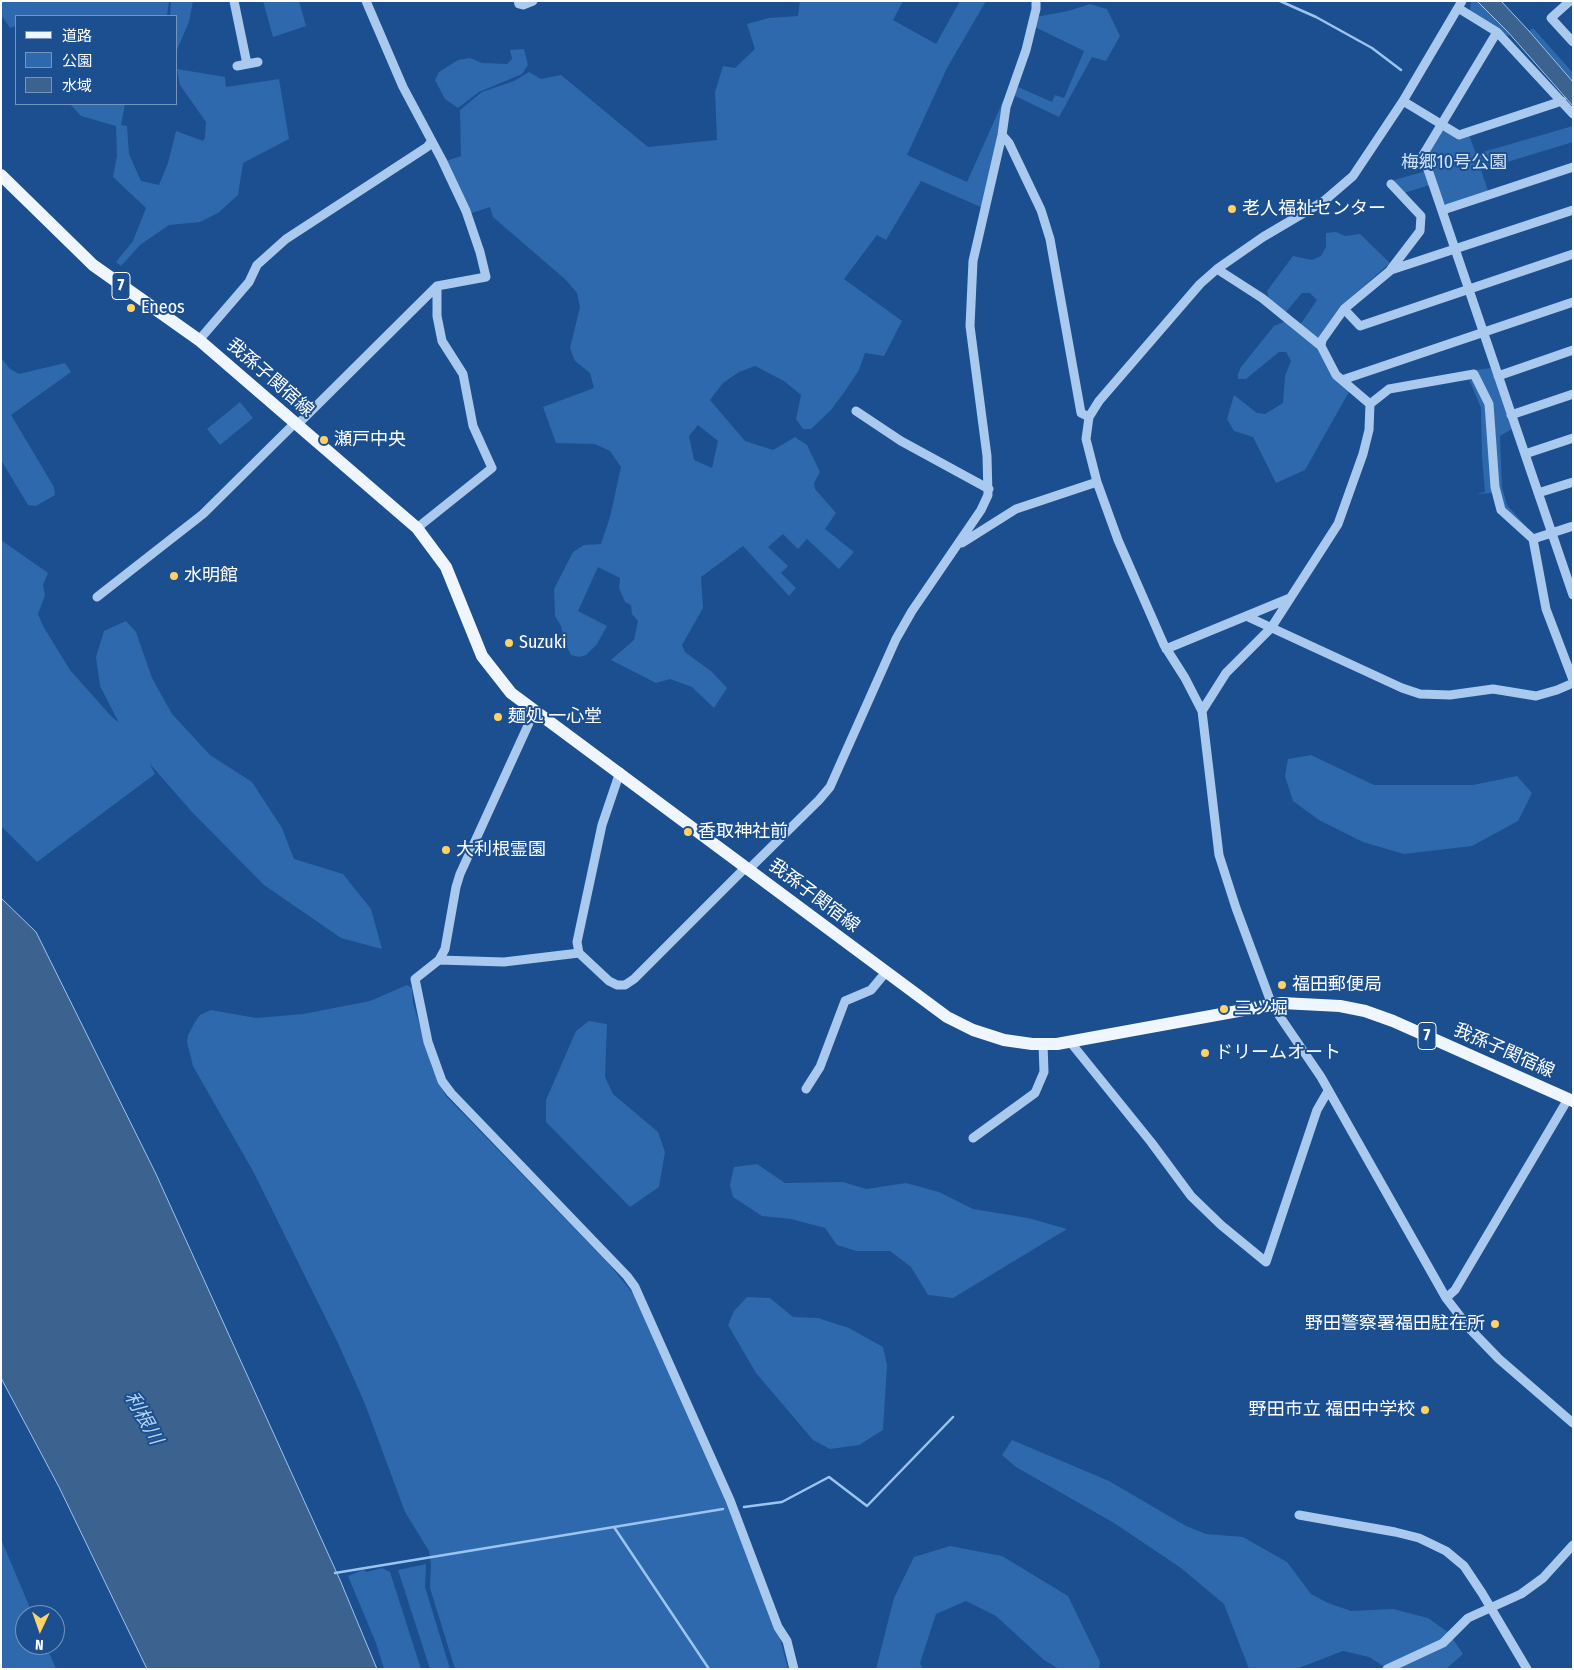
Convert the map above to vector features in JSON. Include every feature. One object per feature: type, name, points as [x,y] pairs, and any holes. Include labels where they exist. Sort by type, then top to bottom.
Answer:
[{"type":"main road","name":"我孫子関宿線","points":[[1,175],[93,265],[199,340],[417,528],[446,566],[478,647],[490,668],[511,693],[620,772],[940,1012],[964,1026],[1004,1040],[1043,1044],[1071,1043],[1272,1005],[1318,1003],[1365,1011],[1393,1021],[1570,1100]]},
{"type":"street","points":[[234,1],[247,64]]},
{"type":"street","points":[[97,597],[204,514],[437,286],[486,277],[470,222],[403,87],[366,1]]},
{"type":"street","points":[[518,1],[519,4],[523,4],[533,1]]},
{"type":"street","points":[[620,772],[602,825],[596,858],[579,924],[577,942],[579,953],[609,981],[617,985],[625,984],[634,979],[819,800],[830,787],[896,639],[912,611],[960,544],[981,510],[989,489],[987,456],[970,326],[973,261],[1002,135],[1006,107],[1026,50],[1036,9],[1036,1]]},
{"type":"street","points":[[1570,1],[1551,18],[1573,42]]},
{"type":"street","points":[[1573,114],[1497,32],[1460,5],[1361,167],[1344,185],[1217,269],[1200,284],[1099,401],[1089,417],[1087,448],[1118,540],[1166,649],[1185,678],[1202,711],[1219,854],[1236,908],[1272,1005],[1328,1091],[1446,1298],[1470,1329],[1499,1359],[1573,1423]]},
{"type":"street","points":[[1497,32],[1423,155],[1551,533],[1570,576],[1573,595]]},
{"type":"street","points":[[237,66],[258,62]]},
{"type":"street","points":[[1403,101],[1459,135],[1562,101]]},
{"type":"street","points":[[1002,135],[1009,143],[1041,210],[1050,239],[1081,413],[1089,417]]},
{"type":"street","points":[[199,340],[249,282],[257,265],[286,239],[427,147],[431,142]]},
{"type":"street","points":[[1443,210],[1573,167]]},
{"type":"street","points":[[1321,346],[1322,340],[1344,309],[1391,270],[1420,231],[1421,216],[1391,184]]},
{"type":"street","points":[[1391,270],[1573,210]]},
{"type":"street","points":[[1344,309],[1360,326],[1573,254]]},
{"type":"street","points":[[1217,269],[1262,298],[1321,346],[1336,375],[1370,404]]},
{"type":"street","points":[[417,528],[492,468],[473,426],[464,374],[442,341],[437,316],[437,286]]},
{"type":"street","points":[[1342,380],[1573,302]]},
{"type":"street","points":[[1498,376],[1573,350]]},
{"type":"street","points":[[1202,711],[1226,674],[1271,628],[1338,524],[1363,454],[1369,430],[1370,404],[1389,389],[1474,374],[1489,404],[1495,487],[1501,510],[1533,539],[1546,608],[1573,681],[1557,690],[1536,696],[1493,689],[1450,695],[1420,694],[1271,628],[1246,616]]},
{"type":"street","points":[[1511,415],[1573,394]]},
{"type":"street","points":[[856,411],[901,441],[989,489]]},
{"type":"street","points":[[1525,454],[1573,438]]},
{"type":"street","points":[[960,544],[1016,509],[1097,482]]},
{"type":"street","points":[[1538,493],[1573,482]]},
{"type":"street","points":[[1533,539],[1573,526]]},
{"type":"street","points":[[1166,649],[1290,598]]},
{"type":"street","points":[[535,710],[460,874],[445,949],[439,960],[414,979],[428,1042],[442,1081],[463,1107],[627,1276],[634,1287],[730,1500],[778,1627],[786,1641],[794,1669]]},
{"type":"street","points":[[439,960],[504,962],[579,953]]},
{"type":"street","points":[[806,1089],[820,1067],[846,1001],[871,990],[886,972]]},
{"type":"street","points":[[1071,1043],[1151,1142],[1191,1196],[1220,1225],[1266,1262],[1317,1110],[1328,1091]]},
{"type":"street","points":[[973,1138],[1035,1093],[1044,1072],[1043,1044]]},
{"type":"street","points":[[1446,1298],[1454,1290],[1570,1100]]},
{"type":"street","points":[[1298,1515],[1395,1532],[1434,1544],[1446,1551],[1464,1566],[1527,1669]]},
{"type":"street","points":[[1386,1669],[1443,1643],[1468,1618],[1492,1609],[1521,1594],[1543,1578],[1573,1545]]},
{"type":"green space","points":[[1,1],[169,1],[167,15],[15,15],[15,26],[10,28],[1,15]]},
{"type":"green space","points":[[171,1],[193,1],[189,22],[178,47],[178,15],[170,15]]},
{"type":"green space","points":[[263,1],[299,1],[306,26],[273,37]]},
{"type":"green space","points":[[800,1],[903,1],[893,20],[936,44],[960,1],[986,1],[947,68],[907,155],[967,182],[1009,88],[983,208],[921,181],[886,240],[877,235],[844,279],[902,321],[884,356],[865,353],[859,370],[845,391],[831,410],[811,429],[803,429],[796,419],[801,395],[784,381],[755,366],[739,372],[723,383],[710,400],[745,441],[773,450],[795,437],[807,445],[820,472],[814,483],[815,489],[836,513],[825,529],[854,552],[839,569],[807,539],[798,549],[783,534],[768,547],[788,566],[781,573],[796,588],[789,596],[743,546],[701,577],[703,608],[682,645],[685,652],[712,672],[727,688],[714,708],[692,687],[670,679],[656,683],[611,660],[634,640],[638,621],[632,614],[631,605],[625,602],[619,588],[620,578],[598,567],[578,611],[607,626],[597,644],[586,655],[579,657],[571,655],[566,645],[561,626],[555,616],[554,589],[573,552],[584,545],[601,544],[610,517],[621,467],[610,451],[595,444],[556,443],[543,407],[594,388],[590,373],[575,361],[570,348],[580,307],[577,293],[566,280],[493,217],[490,207],[469,214],[446,161],[461,156],[460,110],[482,92],[514,81],[529,72],[541,79],[561,75],[648,147],[717,140],[715,92],[723,66],[735,68],[755,49],[747,24],[769,18],[798,16]],"holes":[[[698,425],[718,441],[712,468],[694,460],[689,436]]]},
{"type":"green space","points":[[1471,1],[1477,1],[1510,34],[1508,36],[1470,11]]},
{"type":"green space","points":[[1090,4],[1107,9],[1120,36],[1106,61],[1092,57],[1059,117],[1013,95],[1018,87],[1052,102],[1055,95],[1064,98],[1084,51],[1033,26],[1036,17],[1068,11]]},
{"type":"green space","points":[[1533,28],[1573,73],[1573,82],[1529,31]]},
{"type":"green space","points":[[524,49],[528,65],[522,74],[479,92],[458,108],[445,99],[435,80],[439,72],[458,60],[470,58],[482,63],[507,64],[512,59],[510,50]]},
{"type":"green space","points":[[178,69],[225,77],[226,87],[279,79],[289,139],[243,163],[238,195],[218,213],[200,222],[169,225],[140,245],[121,266],[116,262],[133,241],[146,208],[113,177],[117,156],[116,126],[81,116],[71,105],[125,105],[121,125],[127,126],[129,154],[141,181],[159,185],[168,163],[176,131],[203,141],[205,138],[206,122],[180,85]]},
{"type":"green space","name":"梅郷10号公園","points":[[1573,126],[1573,142],[1481,170],[1488,191],[1447,205],[1444,203],[1428,156],[1442,131],[1469,135],[1476,154]]},
{"type":"green space","points":[[1426,171],[1430,185],[1404,193],[1394,180]]},
{"type":"green space","points":[[1336,232],[1345,236],[1360,234],[1390,263],[1339,308],[1317,340],[1300,325],[1317,300],[1310,293],[1302,293],[1285,313],[1269,300],[1267,291],[1293,256],[1312,260],[1321,256],[1326,247],[1326,233]]},
{"type":"green space","points":[[1286,321],[1317,345],[1350,390],[1305,470],[1276,483],[1253,437],[1234,431],[1227,419],[1234,395],[1257,413],[1265,414],[1283,403],[1285,376],[1291,361],[1286,352],[1279,352],[1246,379],[1238,379],[1238,374],[1241,367],[1274,326]]},
{"type":"green space","points":[[1,348],[2,359],[10,369],[19,374],[65,363],[71,372],[11,415],[54,487],[55,495],[36,506],[28,505],[1,460]]},
{"type":"green space","points":[[1491,368],[1512,429],[1500,436],[1502,487],[1507,505],[1532,533],[1504,508],[1499,488],[1493,402],[1476,370]]},
{"type":"green space","points":[[1469,379],[1473,381],[1485,404],[1492,493],[1476,494],[1485,492],[1481,408]]},
{"type":"green space","points":[[240,402],[253,418],[220,445],[207,429]]},
{"type":"green space","points":[[1,540],[48,573],[43,585],[45,595],[38,614],[43,626],[70,670],[111,716],[119,723],[100,686],[96,657],[104,631],[126,621],[136,632],[152,678],[172,714],[210,755],[252,782],[282,828],[294,859],[343,874],[371,909],[382,949],[341,938],[264,885],[192,812],[150,764],[155,774],[37,862],[1,826]]},
{"type":"green space","points":[[1311,755],[1374,785],[1473,785],[1517,776],[1532,793],[1518,821],[1472,846],[1404,854],[1363,842],[1319,820],[1293,801],[1285,776],[1288,759]]},
{"type":"green space","points":[[407,985],[412,988],[413,1003],[433,1070],[446,1096],[608,1263],[635,1296],[747,1547],[773,1612],[788,1669],[455,1669],[430,1588],[431,1565],[429,1551],[405,1512],[365,1404],[338,1343],[254,1173],[193,1066],[187,1042],[188,1035],[200,1015],[211,1010],[256,1018],[303,1014],[370,1001]]},
{"type":"green space","points":[[589,1021],[607,1024],[605,1077],[613,1094],[658,1132],[665,1152],[659,1187],[630,1207],[546,1122],[546,1100],[576,1031]]},
{"type":"green space","points":[[757,1164],[785,1183],[843,1182],[866,1189],[906,1183],[939,1192],[973,1209],[1028,1218],[1067,1229],[953,1298],[928,1295],[911,1267],[890,1251],[856,1251],[837,1245],[825,1228],[791,1219],[762,1216],[733,1197],[730,1185],[734,1167]]},
{"type":"green space","points":[[747,1297],[770,1298],[793,1317],[818,1318],[849,1328],[883,1347],[887,1365],[883,1430],[859,1445],[830,1449],[813,1440],[756,1373],[728,1325],[734,1311]]},
{"type":"green space","points":[[1012,1440],[1109,1481],[1186,1526],[1206,1534],[1243,1537],[1287,1562],[1311,1594],[1328,1603],[1351,1611],[1393,1609],[1428,1618],[1449,1633],[1463,1654],[1446,1669],[1388,1669],[1369,1657],[1343,1651],[1296,1669],[1249,1669],[1224,1604],[1181,1568],[1114,1523],[1016,1467],[1002,1455]]},
{"type":"green space","points":[[1,1539],[29,1605],[15,1605],[15,1655],[50,1655],[56,1669],[1,1669]]},
{"type":"green space","points":[[950,1546],[1002,1556],[1068,1596],[1100,1662],[1099,1669],[1059,1669],[1044,1660],[996,1616],[966,1601],[936,1614],[920,1663],[923,1669],[876,1669],[894,1598],[914,1557]]},
{"type":"green space","points":[[426,1564],[425,1587],[450,1669],[430,1669],[398,1570]]},
{"type":"green space","points":[[382,1568],[390,1572],[421,1669],[384,1669],[376,1643],[348,1576],[363,1570],[367,1572]]},
{"type":"water","points":[[1477,1],[1501,1],[1529,31],[1573,82],[1573,106],[1507,31]]},
{"type":"water","name":"利根川","points":[[1,898],[36,932],[156,1174],[340,1580],[377,1669],[147,1669],[59,1487],[1,1378]]},
{"type":"waterway","points":[[1280,1],[1316,17],[1372,48],[1401,70]]},
{"type":"waterway","points":[[744,1507],[782,1502],[829,1477],[867,1506],[953,1417]]},
{"type":"waterway","points":[[335,1573],[723,1509]]},
{"type":"waterway","points":[[614,1527],[709,1669]]},
{"type":"place","name":"老人福祉センター","points":[[1232,209]]},
{"type":"place","name":"Eneos","points":[[131,308]]},
{"type":"place","name":"瀬戸中央","points":[[324,440]]},
{"type":"place","name":"水明館","points":[[174,576]]},
{"type":"place","name":"Suzuki","points":[[509,643]]},
{"type":"place","name":"麺処 一心堂","points":[[498,717]]},
{"type":"place","name":"香取神社前","points":[[688,832]]},
{"type":"place","name":"大利根霊園","points":[[446,850]]},
{"type":"place","name":"福田郵便局","points":[[1282,985]]},
{"type":"place","name":"三ツ堀","points":[[1224,1009]]},
{"type":"place","name":"ドリームオート","points":[[1205,1053]]},
{"type":"place","name":"野田警察署福田駐在所","points":[[1495,1324]]},
{"type":"place","name":"野田市立 福田中学校","points":[[1425,1410]]}]
